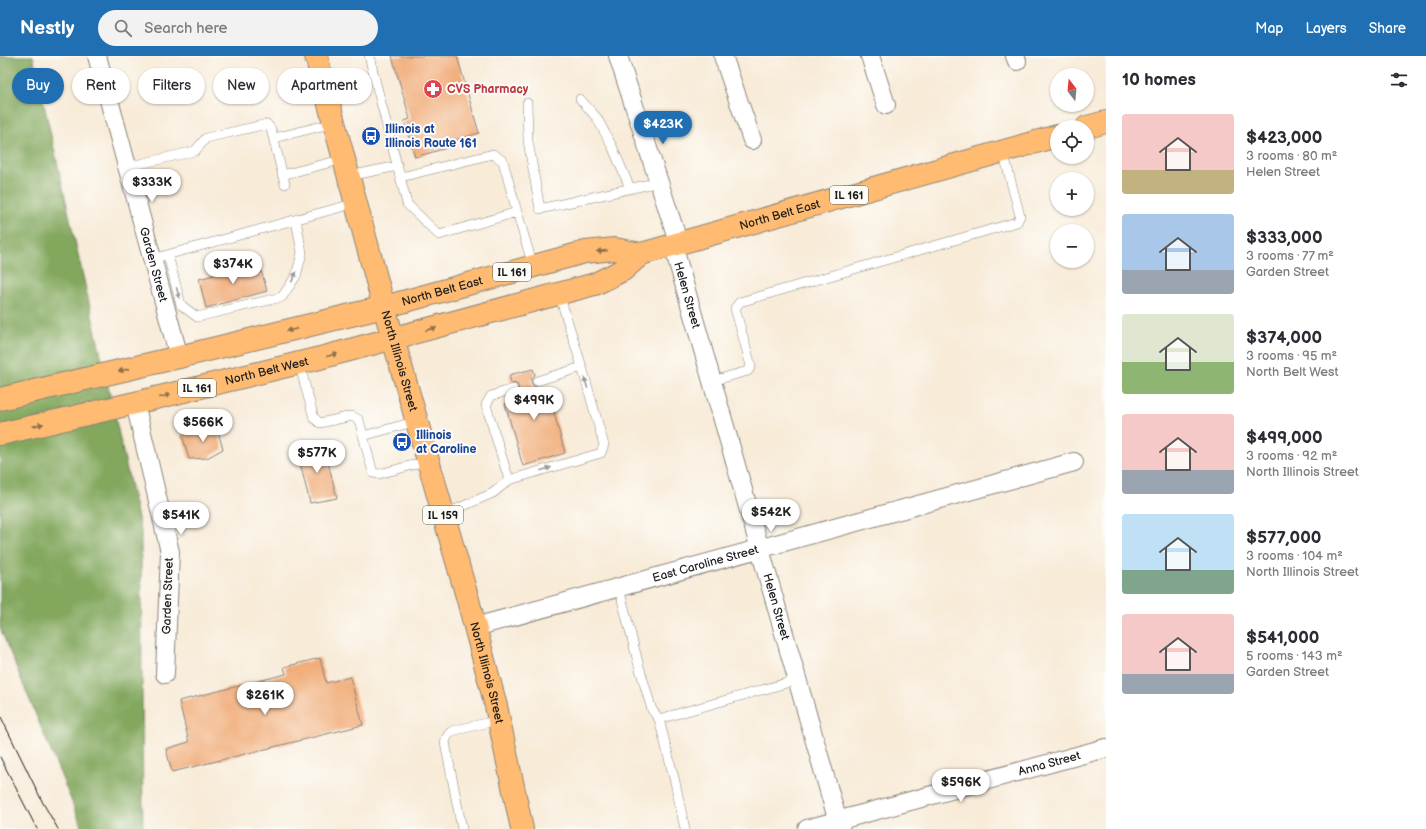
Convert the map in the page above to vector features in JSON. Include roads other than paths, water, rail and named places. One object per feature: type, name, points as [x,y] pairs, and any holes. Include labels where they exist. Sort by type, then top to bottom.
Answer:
[{"type":"main road","name":"North Illinois Street","points":[[316,56],[384,307],[475,627],[499,720],[522,829]]},
{"type":"main road","points":[[1094,125],[1106,122]]},
{"type":"main road","name":"North Belt East","points":[[384,307],[586,252],[615,249],[641,254],[1050,138]]},
{"type":"main road","name":"North Belt East","points":[[393,339],[595,284],[623,270],[641,254]]},
{"type":"main road","name":"IL 161","points":[[0,399],[384,307]]},
{"type":"main road","name":"North Belt West","points":[[0,434],[135,403],[393,339]]},
{"type":"street","name":"Garden Street","points":[[97,56],[127,167],[160,257],[178,357]]},
{"type":"street","name":"Helen Street","points":[[618,56],[659,182],[712,381],[839,825]]},
{"type":"street","points":[[723,56],[752,140]]},
{"type":"street","points":[[870,56],[886,106]]},
{"type":"street","name":"Garden Street","points":[[135,403],[170,552],[165,674]]},
{"type":"street","name":"East Caroline Street","points":[[475,627],[760,550],[1074,462]]},
{"type":"street","name":"Anna Street","points":[[807,829],[839,825],[1106,748]]},
{"type":"lane","points":[[369,56],[407,204],[439,235],[517,212]]},
{"type":"lane","points":[[580,99],[597,118],[612,146],[630,188]]},
{"type":"lane","points":[[527,103],[528,141],[540,209],[659,182]]},
{"type":"lane","points":[[274,138],[334,123]]},
{"type":"lane","points":[[127,167],[195,151],[206,138],[267,124],[271,129],[274,138],[285,184]]},
{"type":"lane","points":[[712,381],[748,371],[751,366],[735,308],[740,302],[1017,222],[1020,216],[1003,151]]},
{"type":"lane","points":[[401,178],[493,154],[503,161],[533,266]]},
{"type":"lane","points":[[282,175],[346,167],[398,166]]},
{"type":"lane","points":[[296,220],[302,252],[296,276],[282,297],[197,317],[181,305],[160,257],[356,203]]},
{"type":"lane","points":[[443,515],[493,493],[509,480],[601,453],[604,446],[582,367],[559,294]]},
{"type":"lane","points":[[299,363],[314,418],[320,423],[352,416],[359,420],[373,473],[379,474],[428,461]]},
{"type":"lane","points":[[537,381],[582,367]]},
{"type":"lane","points":[[509,480],[486,406],[491,396],[513,389]]},
{"type":"lane","points":[[363,436],[416,421]]},
{"type":"lane","points":[[619,588],[638,666],[652,710],[659,719],[685,829]]},
{"type":"lane","points":[[659,719],[797,680]]},
{"type":"lane","points":[[462,829],[445,742],[448,735],[452,731],[499,720]]},
{"type":"tram line","points":[[0,715],[43,803],[58,829]]},
{"type":"tram line","points":[[0,757],[37,829]]},
{"type":"place","name":"CVS Pharmacy","points":[[433,89]]},
{"type":"place","name":"Illinois at Illinois Route 161","points":[[371,136]]},
{"type":"place","name":"Illinois at Caroline","points":[[402,442]]}]
